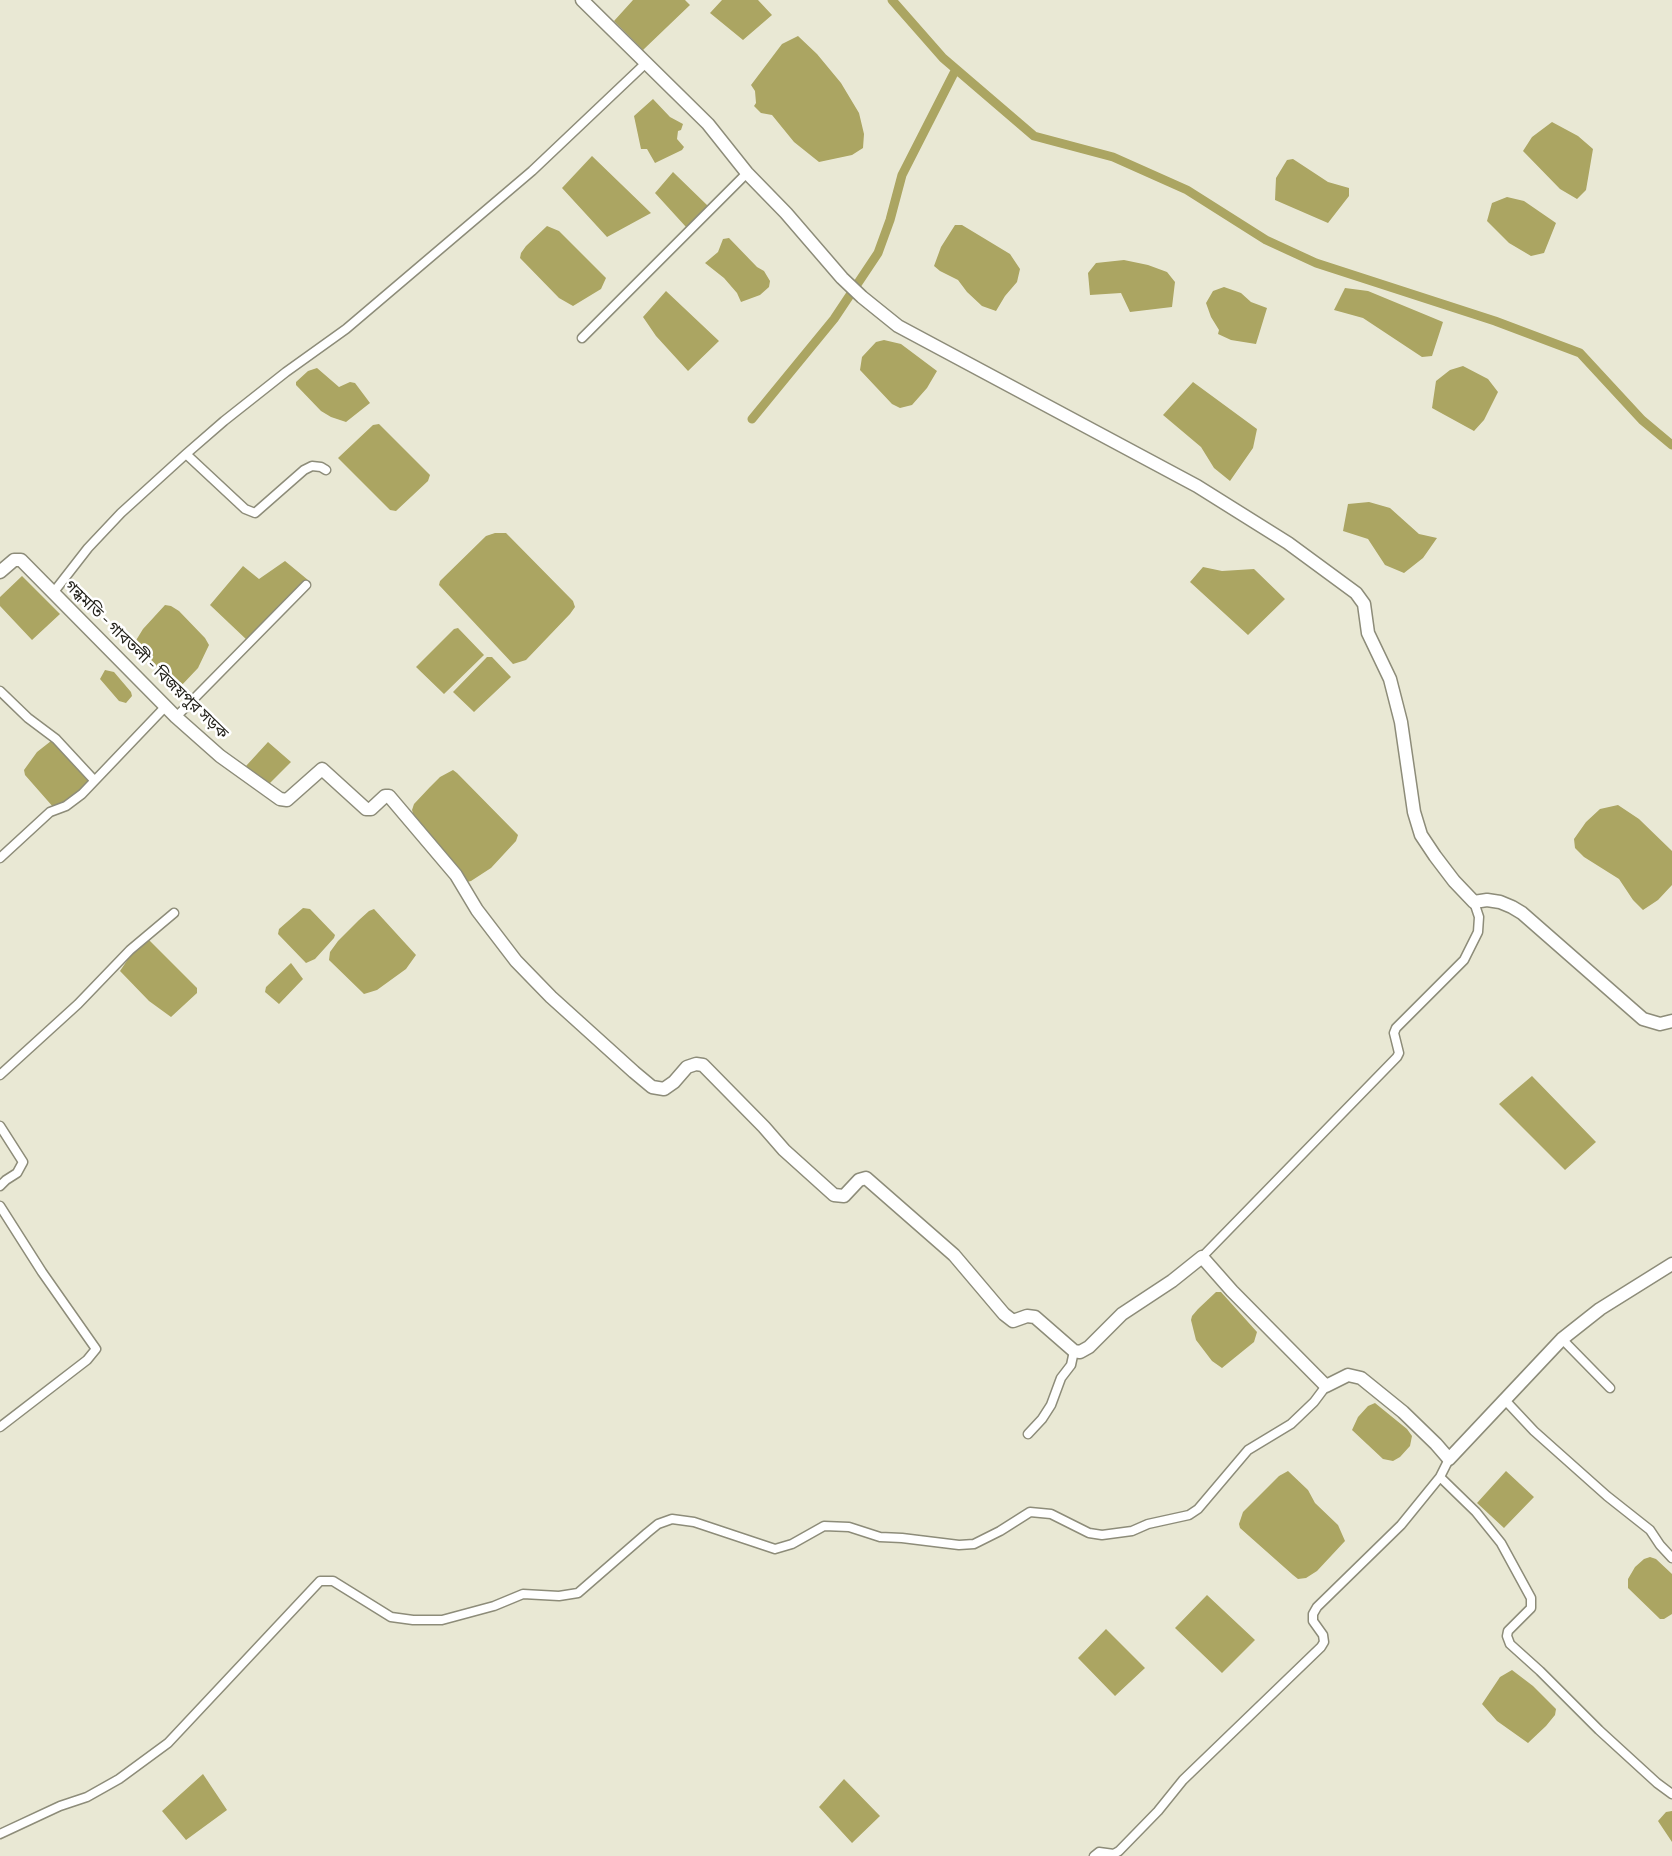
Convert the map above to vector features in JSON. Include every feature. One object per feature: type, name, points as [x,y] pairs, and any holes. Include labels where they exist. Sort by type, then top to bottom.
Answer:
[{"type":"main road","points":[[582,0],[708,124],[747,172],[842,278],[898,326],[1197,486],[1288,543],[1356,592],[1364,604],[1368,633],[1390,679],[1401,722],[1414,812],[1421,835],[1454,881],[1474,902],[1487,900],[1500,902],[1522,913],[1643,1019],[1660,1024],[1672,1021]]},
{"type":"main road","name":"গন্ধমতি - গাবতলী - বিজয়পুর সড়ক","points":[[0,572],[17,559],[176,717],[220,756],[280,799],[287,800],[322,769],[366,809],[371,809],[385,796],[389,796],[456,875],[477,910],[516,961],[551,997],[652,1087],[664,1089],[674,1082],[687,1067],[696,1064],[703,1065],[764,1127],[783,1150],[834,1196],[844,1196],[859,1180],[866,1178],[954,1255],[1004,1314],[1013,1321],[1035,1317],[1074,1351]]},
{"type":"main road","points":[[1074,1351],[1080,1352],[1089,1347],[1122,1314],[1172,1281],[1202,1257],[1240,1300],[1326,1386],[1348,1375],[1361,1378],[1403,1412],[1449,1459],[1562,1339],[1600,1309],[1672,1264]]},
{"type":"street","points":[[53,593],[67,573],[115,520],[186,454],[286,372],[346,329],[523,179],[647,62]]},
{"type":"street","points":[[582,338],[747,172]]},
{"type":"street","points":[[186,454],[245,508],[255,513],[304,470],[312,466],[326,470]]},
{"type":"street","points":[[176,717],[306,585]]},
{"type":"street","points":[[0,691],[28,718],[56,739],[94,780]]},
{"type":"street","points":[[0,858],[50,812],[66,806],[82,794],[166,706]]},
{"type":"street","points":[[1202,1257],[1397,1057],[1399,1053],[1394,1033],[1396,1028],[1464,960],[1478,932],[1479,917],[1474,902]]},
{"type":"street","points":[[0,1075],[78,1004],[130,950],[174,913]]},
{"type":"street","points":[[0,1126],[23,1162],[19,1171],[0,1186]]},
{"type":"street","points":[[0,1206],[42,1272],[96,1349],[87,1360],[0,1427]]},
{"type":"street","points":[[1562,1339],[1610,1388]]},
{"type":"street","points":[[1028,1434],[1051,1405],[1061,1378],[1071,1365],[1074,1351]]},
{"type":"street","points":[[0,1834],[60,1806],[87,1797],[119,1779],[168,1743],[320,1581],[333,1581],[391,1617],[442,1620],[494,1606],[522,1594],[559,1596],[578,1593],[652,1528],[672,1519],[694,1522],[775,1549],[792,1544],[824,1526],[849,1527],[880,1538],[902,1538],[959,1545],[974,1544],[1030,1512],[1051,1514],[1089,1533],[1102,1535],[1132,1531],[1148,1524],[1189,1515],[1198,1509],[1248,1450],[1291,1424],[1314,1402],[1326,1386]]},
{"type":"street","points":[[1504,1399],[1543,1439],[1607,1496],[1650,1530],[1672,1558]]},
{"type":"street","points":[[1094,1856],[1098,1852],[1114,1854],[1119,1851],[1158,1811],[1183,1780],[1321,1647],[1324,1641],[1323,1635],[1313,1621],[1313,1614],[1317,1607],[1401,1525],[1440,1477],[1449,1459]]},
{"type":"street","points":[[1440,1477],[1476,1512],[1501,1543],[1531,1598],[1531,1608],[1508,1631],[1510,1644],[1599,1730],[1672,1794]]},
{"type":"shaded area","points":[[633,0],[685,0],[690,5],[643,50],[614,21]]},
{"type":"shaded area","points":[[722,0],[758,0],[772,15],[743,40],[710,13]]},
{"type":"shaded area","points":[[798,36],[817,54],[841,83],[859,113],[864,134],[863,148],[852,155],[819,162],[794,142],[772,115],[761,113],[754,106],[755,91],[751,85],[782,44]]},
{"type":"shaded area","points":[[653,99],[670,117],[683,124],[681,130],[678,131],[677,139],[684,147],[655,163],[647,149],[641,149],[634,116]]},
{"type":"shaded area","points":[[1552,122],[1578,136],[1593,149],[1586,190],[1577,199],[1560,189],[1523,151],[1532,137]]},
{"type":"shaded area","points":[[592,156],[651,213],[607,237],[562,188]]},
{"type":"shaded area","points":[[1293,159],[1328,182],[1349,188],[1349,196],[1328,223],[1275,200],[1276,178],[1287,160]]},
{"type":"shaded area","points":[[673,172],[708,206],[686,227],[655,193]]},
{"type":"shaded area","points":[[1507,197],[1524,201],[1556,223],[1544,253],[1531,256],[1509,243],[1487,221],[1492,203]]},
{"type":"shaded area","points":[[955,225],[962,225],[1010,254],[1020,269],[1017,282],[996,311],[982,306],[958,280],[934,266],[941,247]]},
{"type":"shaded area","points":[[547,226],[559,231],[606,278],[601,289],[573,306],[559,298],[520,258],[526,246]]},
{"type":"shaded area","points":[[729,238],[757,267],[764,271],[770,281],[769,287],[760,295],[741,302],[737,293],[724,278],[705,263],[718,252],[723,239]]},
{"type":"shaded area","points":[[1124,260],[1167,272],[1175,282],[1172,307],[1130,312],[1121,293],[1090,295],[1088,273],[1096,263]]},
{"type":"shaded area","points":[[1224,287],[1241,293],[1251,302],[1267,308],[1256,344],[1231,340],[1218,334],[1219,330],[1206,303],[1213,291]]},
{"type":"shaded area","points":[[1345,288],[1368,291],[1443,322],[1432,356],[1422,357],[1363,318],[1334,310]]},
{"type":"shaded area","points":[[666,291],[719,341],[688,371],[656,336],[643,317]]},
{"type":"shaded area","points":[[884,340],[901,344],[937,371],[927,388],[912,405],[900,408],[892,404],[860,370],[862,357],[876,342]]},
{"type":"shaded area","points":[[1463,366],[1488,379],[1498,392],[1484,420],[1474,431],[1432,408],[1436,381],[1450,370]]},
{"type":"shaded area","points":[[317,368],[339,387],[350,382],[355,383],[370,403],[346,422],[321,411],[296,385],[296,382],[308,371]]},
{"type":"shaded area","points":[[1193,382],[1257,429],[1253,448],[1230,481],[1214,468],[1201,447],[1163,415]]},
{"type":"shaded area","points":[[379,424],[430,475],[428,481],[396,511],[390,510],[338,458],[373,425]]},
{"type":"shaded area","points":[[1369,502],[1390,508],[1419,534],[1437,538],[1423,558],[1404,573],[1385,565],[1368,539],[1343,531],[1348,504]]},
{"type":"shaded area","points":[[506,533],[573,601],[575,607],[526,660],[513,664],[439,585],[440,581],[486,536]]},
{"type":"shaded area","points":[[285,561],[308,580],[248,641],[210,605],[243,566],[259,579]]},
{"type":"shaded area","points":[[1203,567],[1222,571],[1254,569],[1285,599],[1248,635],[1190,582]]},
{"type":"shaded area","points":[[22,576],[60,614],[32,640],[0,606],[0,597]]},
{"type":"shaded area","points":[[165,605],[179,611],[209,645],[198,668],[176,689],[135,642],[143,629]]},
{"type":"shaded area","points":[[458,628],[484,655],[444,694],[416,667],[454,629]]},
{"type":"shaded area","points":[[487,657],[492,657],[511,677],[474,712],[453,692]]},
{"type":"shaded area","points":[[105,670],[114,672],[131,692],[132,696],[126,703],[119,701],[100,679]]},
{"type":"shaded area","points":[[51,741],[58,742],[91,780],[81,794],[54,808],[25,775],[24,770],[37,752]]},
{"type":"shaded area","points":[[268,742],[291,762],[266,787],[246,766]]},
{"type":"shaded area","points":[[453,770],[518,835],[516,841],[491,868],[467,882],[415,820],[412,810],[414,804],[440,777]]},
{"type":"shaded area","points":[[1618,805],[1639,819],[1672,851],[1672,885],[1658,900],[1643,910],[1619,879],[1584,857],[1575,848],[1574,839],[1586,822],[1600,809]]},
{"type":"shaded area","points":[[303,908],[310,909],[335,935],[315,959],[306,963],[278,934],[279,929]]},
{"type":"shaded area","points":[[374,909],[416,955],[406,969],[377,990],[364,994],[329,960],[330,952],[338,941],[369,911]]},
{"type":"shaded area","points":[[149,940],[197,988],[197,993],[171,1017],[149,1001],[120,971],[134,950]]},
{"type":"shaded area","points":[[291,963],[303,979],[279,1004],[265,992],[266,987]]},
{"type":"shaded area","points":[[1532,1076],[1596,1142],[1565,1170],[1499,1104]]},
{"type":"shaded area","points":[[1216,1292],[1221,1292],[1257,1332],[1254,1342],[1222,1368],[1212,1361],[1196,1340],[1191,1320],[1198,1309]]},
{"type":"shaded area","points":[[1375,1403],[1407,1429],[1412,1436],[1410,1446],[1393,1461],[1383,1459],[1352,1430],[1358,1417],[1368,1406]]},
{"type":"shaded area","points":[[1288,1471],[1308,1490],[1315,1503],[1338,1525],[1345,1541],[1317,1571],[1306,1578],[1298,1579],[1293,1575],[1240,1528],[1239,1524],[1243,1512],[1279,1476]]},
{"type":"shaded area","points":[[1506,1471],[1534,1497],[1504,1528],[1477,1503]]},
{"type":"shaded area","points":[[1650,1557],[1656,1559],[1672,1574],[1672,1614],[1664,1619],[1660,1619],[1628,1588],[1628,1579],[1635,1567]]},
{"type":"shaded area","points":[[1207,1595],[1255,1640],[1222,1673],[1175,1628]]},
{"type":"shaded area","points":[[1106,1629],[1145,1668],[1115,1696],[1078,1658]]},
{"type":"shaded area","points":[[1512,1670],[1533,1686],[1556,1709],[1555,1715],[1546,1726],[1528,1743],[1497,1721],[1482,1704],[1500,1677]]},
{"type":"shaded area","points":[[203,1774],[227,1810],[186,1840],[162,1811]]},
{"type":"shaded area","points":[[844,1779],[880,1816],[852,1843],[819,1807]]},
{"type":"shaded area","points":[[1672,1811],[1672,1842],[1658,1821],[1666,1812]]},
{"type":"waterway","points":[[892,0],[943,58],[1034,136],[1113,157],[1187,190],[1266,240],[1316,263],[1495,321],[1580,353],[1642,420],[1672,445]]},
{"type":"waterway","points":[[752,419],[834,319],[878,253],[902,175],[956,69]]}]
